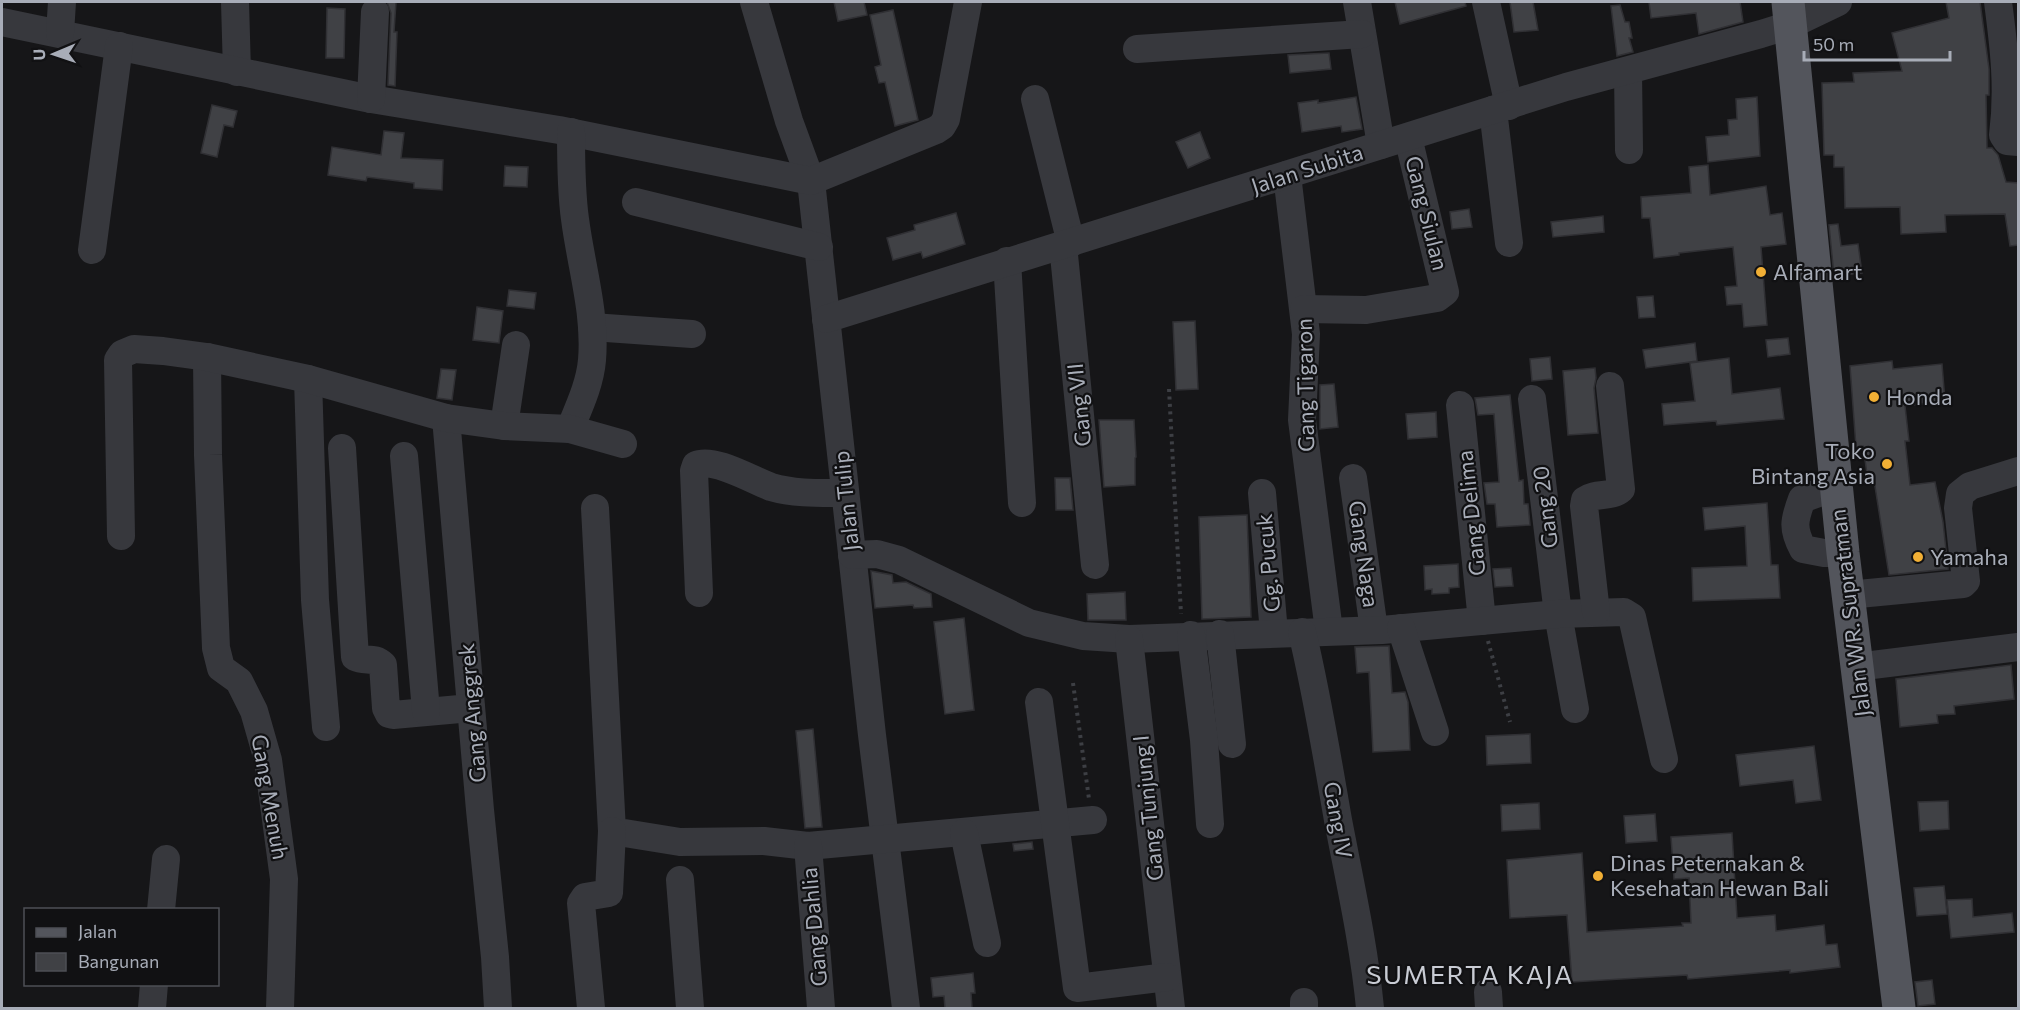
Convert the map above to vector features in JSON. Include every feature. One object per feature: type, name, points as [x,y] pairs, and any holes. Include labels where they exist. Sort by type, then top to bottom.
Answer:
[{"type":"main road","name":"Jalan WR. Supratman","points":[[1789,13],[1836,490],[1899,1008]]},
{"type":"street","points":[[60,33],[62,2]]},
{"type":"street","points":[[235,2],[237,72]]},
{"type":"street","name":"Jalan Tulip","points":[[754,2],[789,121],[812,181],[852,555],[906,1008]]},
{"type":"street","points":[[2,22],[371,99],[571,132],[812,181],[942,126],[946,119],[968,2]]},
{"type":"street","name":"Gang Siulan","points":[[1304,309],[1366,310],[1440,298],[1446,289],[1395,141],[1362,34],[1356,2]]},
{"type":"street","points":[[1486,2],[1501,108],[1509,243]]},
{"type":"street","name":"Jalan Subita","points":[[826,319],[1566,87],[1628,71],[1789,13],[1838,2]]},
{"type":"street","points":[[1998,2],[2006,55],[2006,113],[2003,135],[2007,141],[2019,142]]},
{"type":"street","points":[[371,99],[375,12]]},
{"type":"street","points":[[1137,49],[1362,34]]},
{"type":"street","points":[[92,250],[119,46]]},
{"type":"street","points":[[1628,71],[1629,150]]},
{"type":"street","name":"Gang VII","points":[[1035,99],[1067,244],[1095,565]]},
{"type":"street","points":[[570,429],[589,378],[592,360],[592,327],[575,218],[571,132]]},
{"type":"street","name":"Gang Tigaron","points":[[1287,175],[1304,309],[1306,346],[1302,420],[1302,632]]},
{"type":"street","points":[[636,202],[819,247]]},
{"type":"street","points":[[1007,261],[1022,503]]},
{"type":"street","points":[[592,327],[692,334]]},
{"type":"street","points":[[504,426],[516,345]]},
{"type":"street","points":[[121,536],[118,360],[122,354],[134,349],[207,357],[308,379],[446,418],[504,426],[570,429],[622,444]]},
{"type":"street","name":"Gang Menuh","points":[[207,357],[216,648],[221,668],[239,681],[254,711],[268,760],[284,879],[280,1008]]},
{"type":"street","points":[[308,379],[315,600],[326,727]]},
{"type":"street","points":[[1596,612],[1584,506],[1586,500],[1591,496],[1616,493],[1621,489],[1610,386]]},
{"type":"street","name":"Gang 20","points":[[1532,399],[1558,614],[1575,709]]},
{"type":"street","name":"Gang Delima","points":[[1460,405],[1482,621]]},
{"type":"street","name":"Gang Anggrek","points":[[446,418],[498,1008]]},
{"type":"street","points":[[342,448],[355,657],[374,659],[383,665],[386,708],[389,714],[471,708]]},
{"type":"street","points":[[404,456],[426,711]]},
{"type":"street","points":[[699,594],[694,471],[696,465],[702,462],[718,466],[772,487],[801,493],[845,492]]},
{"type":"street","points":[[1848,595],[1963,585],[1966,582],[1958,508],[1960,494],[1970,486],[2019,471]]},
{"type":"street","name":"Gang Naga","points":[[1353,478],[1388,629],[1435,732]]},
{"type":"street","points":[[1836,490],[1821,492],[1802,499],[1796,515],[1796,535],[1803,549],[1824,553],[1843,553]]},
{"type":"street","name":"Gg. Pucuk","points":[[1262,493],[1302,632]]},
{"type":"street","points":[[591,1008],[581,903],[585,897],[609,893],[612,831],[595,508]]},
{"type":"street","points":[[852,555],[877,554],[899,560],[1029,624],[1083,636],[1129,639],[1388,629],[1558,614],[1624,612],[1632,617],[1664,759]]},
{"type":"street","name":"Gang IV","points":[[1302,632],[1314,684],[1352,888],[1370,1008]]},
{"type":"street","points":[[1220,634],[1232,744]]},
{"type":"street","points":[[1186,635],[1206,762],[1210,824]]},
{"type":"street","name":"Gang Tunjung I","points":[[1129,639],[1171,1008]]},
{"type":"street","points":[[1856,667],[2019,647]]},
{"type":"street","points":[[1039,702],[1077,988],[1167,977]]},
{"type":"street","points":[[612,831],[680,842],[764,841],[808,846],[1093,820]]},
{"type":"street","points":[[964,833],[987,943]]},
{"type":"street","name":"Gang Dahlia","points":[[808,846],[821,1008]]},
{"type":"street","points":[[161,908],[166,859]]},
{"type":"street","points":[[680,880],[690,1008]]},
{"type":"street","points":[[152,1008],[154,986]]},
{"type":"path","points":[[1169,388],[1186,635]]},
{"type":"path","points":[[1482,621],[1510,722]]},
{"type":"path","points":[[1073,683],[1093,820]]},
{"type":"building","points":[[387,2],[396,2],[395,86],[388,85],[391,13]]},
{"type":"building","points":[[834,2],[864,2],[867,15],[838,21]]},
{"type":"building","points":[[1395,2],[1465,2],[1466,6],[1400,24]]},
{"type":"building","points":[[1510,2],[1533,2],[1538,30],[1514,32]]},
{"type":"building","points":[[1649,2],[1740,2],[1743,22],[1699,34],[1696,13],[1651,18]]},
{"type":"building","points":[[1946,2],[1980,2],[1989,69],[1989,95],[1986,95],[1987,148],[1992,148],[1998,155],[2006,182],[2019,183],[2019,245],[2010,246],[2005,214],[1945,215],[1946,232],[1901,234],[1900,207],[1845,208],[1844,167],[1834,167],[1834,155],[1824,155],[1822,83],[1854,82],[1853,73],[1902,71],[1892,33],[1949,18]]},
{"type":"building","points":[[1620,5],[1625,22],[1629,22],[1632,38],[1629,38],[1633,52],[1617,56],[1611,6]]},
{"type":"building","points":[[327,8],[345,9],[344,58],[326,58]]},
{"type":"building","points":[[893,10],[918,120],[895,126],[885,82],[879,83],[875,67],[881,65],[870,15]]},
{"type":"building","points":[[1329,53],[1331,69],[1290,73],[1288,55]]},
{"type":"building","points":[[1356,97],[1362,129],[1342,132],[1341,126],[1302,132],[1298,103],[1318,100],[1318,103]]},
{"type":"building","points":[[1757,97],[1760,156],[1708,162],[1706,137],[1729,135],[1728,120],[1737,119],[1736,99]]},
{"type":"building","points":[[212,105],[237,111],[233,127],[224,125],[217,157],[201,153]]},
{"type":"building","points":[[384,131],[404,133],[401,158],[443,160],[442,190],[414,188],[414,183],[367,177],[366,181],[328,175],[332,147],[381,155]]},
{"type":"building","points":[[1200,132],[1210,158],[1188,168],[1176,142]]},
{"type":"building","points":[[1708,165],[1710,195],[1766,186],[1770,215],[1782,213],[1786,244],[1761,247],[1767,325],[1744,327],[1742,304],[1727,305],[1725,287],[1737,286],[1733,247],[1654,258],[1650,218],[1642,218],[1641,197],[1691,193],[1689,167]]},
{"type":"building","points":[[505,166],[528,167],[527,187],[504,186]]},
{"type":"building","points":[[1469,209],[1472,227],[1452,229],[1450,212]]},
{"type":"building","points":[[956,213],[965,244],[923,258],[921,252],[893,260],[887,238],[915,230],[914,225]]},
{"type":"building","points":[[1603,216],[1604,232],[1553,237],[1551,222]]},
{"type":"building","points":[[1838,224],[1841,246],[1858,244],[1862,273],[1834,276],[1829,225]]},
{"type":"building","points":[[509,290],[536,293],[534,309],[507,306]]},
{"type":"building","points":[[1653,296],[1655,317],[1639,318],[1637,297]]},
{"type":"building","points":[[477,307],[503,311],[499,343],[473,340]]},
{"type":"building","points":[[1195,321],[1198,389],[1176,390],[1173,322]]},
{"type":"building","points":[[1788,338],[1790,354],[1768,357],[1766,340]]},
{"type":"building","points":[[1695,343],[1697,361],[1646,368],[1643,350]]},
{"type":"building","points":[[1550,357],[1552,379],[1532,381],[1530,359]]},
{"type":"building","points":[[1729,358],[1732,394],[1780,388],[1784,419],[1717,425],[1716,421],[1664,425],[1662,404],[1695,401],[1690,363]]},
{"type":"building","points":[[1892,361],[1893,369],[1942,364],[1945,401],[1905,406],[1909,441],[1905,441],[1910,485],[1935,482],[1943,522],[1948,569],[1889,575],[1874,480],[1868,481],[1863,446],[1856,447],[1850,366]]},
{"type":"building","points":[[1595,368],[1594,388],[1598,433],[1568,435],[1563,371]]},
{"type":"building","points":[[441,369],[456,370],[452,400],[437,398]]},
{"type":"building","points":[[1334,384],[1338,427],[1320,429],[1320,385]]},
{"type":"building","points":[[1510,395],[1519,481],[1523,480],[1524,504],[1528,504],[1530,525],[1497,527],[1495,504],[1487,504],[1484,483],[1499,482],[1494,414],[1478,415],[1475,398]]},
{"type":"building","points":[[1436,412],[1437,437],[1408,439],[1406,414]]},
{"type":"building","points":[[1099,420],[1134,420],[1135,485],[1104,487]]},
{"type":"building","points":[[1055,478],[1070,478],[1073,510],[1056,510]]},
{"type":"building","points":[[1767,503],[1771,565],[1778,565],[1780,598],[1693,601],[1692,568],[1747,566],[1745,526],[1705,530],[1703,508]]},
{"type":"building","points":[[1247,515],[1251,617],[1202,619],[1199,517]]},
{"type":"building","points":[[1458,564],[1459,587],[1449,588],[1449,593],[1432,594],[1432,589],[1425,590],[1424,566]]},
{"type":"building","points":[[1511,568],[1513,586],[1495,587],[1493,569]]},
{"type":"building","points":[[871,571],[892,575],[893,583],[906,582],[931,594],[932,607],[914,608],[913,605],[875,608]]},
{"type":"building","points":[[1125,592],[1126,620],[1088,620],[1087,594]]},
{"type":"building","points":[[964,618],[974,710],[945,714],[934,622]]},
{"type":"building","points":[[1389,646],[1392,693],[1405,692],[1408,702],[1410,750],[1373,752],[1369,672],[1357,673],[1355,647]]},
{"type":"building","points":[[2011,665],[2014,699],[1954,706],[1955,714],[1937,715],[1938,723],[1900,727],[1896,679]]},
{"type":"building","points":[[813,729],[822,827],[805,828],[796,731]]},
{"type":"building","points":[[1530,734],[1531,763],[1487,765],[1486,736]]},
{"type":"building","points":[[1814,746],[1821,800],[1796,803],[1793,780],[1740,786],[1736,755]]},
{"type":"building","points":[[1948,801],[1949,829],[1920,831],[1918,802]]},
{"type":"building","points":[[1539,803],[1540,829],[1502,831],[1501,805]]},
{"type":"building","points":[[1655,814],[1657,841],[1626,843],[1624,816]]},
{"type":"building","points":[[1732,833],[1737,918],[1775,915],[1776,931],[1824,925],[1826,945],[1837,944],[1840,967],[1790,973],[1790,970],[1688,979],[1687,975],[1572,982],[1567,915],[1510,918],[1507,860],[1582,853],[1587,932],[1683,926],[1682,923],[1691,923],[1689,878],[1674,879],[1671,837]]},
{"type":"building","points":[[1032,842],[1033,849],[1014,851],[1013,844]]},
{"type":"building","points":[[1944,886],[1947,914],[1917,916],[1914,888]]},
{"type":"building","points":[[1972,899],[1973,917],[2012,913],[2014,932],[1951,938],[1947,900]]},
{"type":"building","points":[[973,973],[975,993],[971,993],[972,1008],[945,1008],[944,996],[933,997],[931,978]]},
{"type":"building","points":[[1932,980],[1935,1004],[1918,1006],[1915,982]]},
{"type":"place","name":"Alfamart","points":[[1761,272]]},
{"type":"place","name":"Honda","points":[[1874,397]]},
{"type":"place","name":"Toko Bintang Asia","points":[[1887,464]]},
{"type":"place","name":"Yamaha","points":[[1918,557]]},
{"type":"place","name":"Dinas Peternakan & Kesehatan Hewan Bali","points":[[1598,876]]},
{"type":"district","name":"SUMERTA KAJA","points":[[1470,975]]}]
